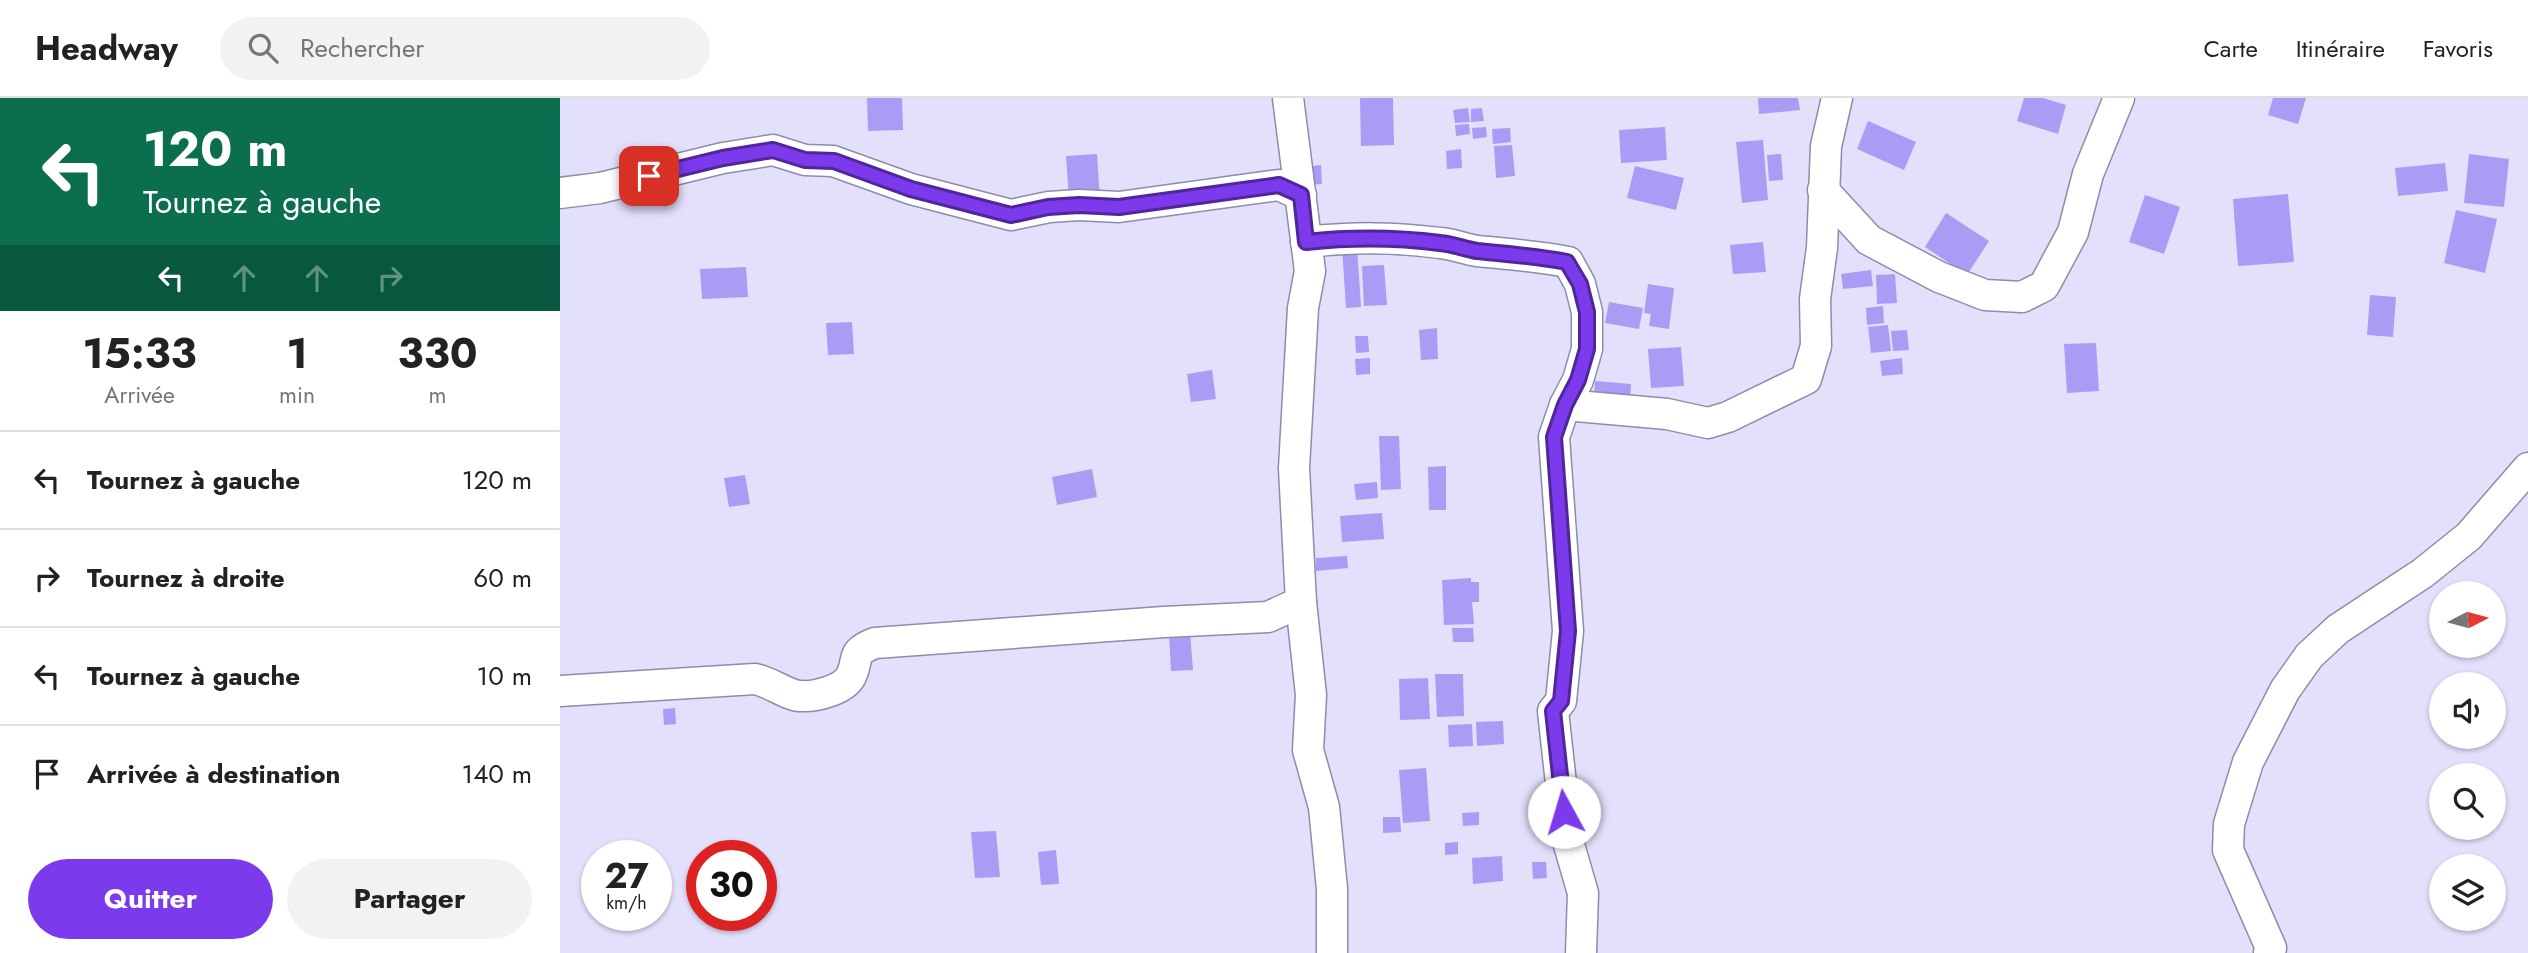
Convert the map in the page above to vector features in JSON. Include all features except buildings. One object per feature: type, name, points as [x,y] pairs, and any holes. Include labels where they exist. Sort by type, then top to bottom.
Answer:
[{"type":"street","points":[[1288,98],[1310,271],[1303,308],[1294,468],[1301,602],[1311,695],[1308,750],[1324,807],[1332,889],[1332,953]]},
{"type":"street","points":[[1565,405],[1667,414],[1708,423],[1750,407],[1806,380],[1816,346],[1815,299],[1822,248],[1826,146],[1837,98]]},
{"type":"street","points":[[1823,190],[1869,240],[1940,277],[1985,295],[2022,297],[2044,286],[2073,232],[2088,174],[2119,98]]},
{"type":"street","points":[[560,193],[600,188],[723,158],[773,150],[805,160],[834,161],[911,189],[1011,215],[1048,207],[1119,207],[1279,185],[1301,195]]},
{"type":"street","points":[[1306,242],[1354,237],[1409,239],[1474,250],[1543,257],[1567,262],[1580,284],[1587,312],[1587,349],[1578,380],[1565,405],[1554,437],[1568,631],[1561,701],[1553,711],[1567,838],[1583,893],[1581,953]]},
{"type":"street","points":[[2269,953],[2271,948],[2228,850],[2229,824],[2248,762],[2285,690],[2309,656],[2338,629],[2423,573],[2469,536],[2528,468]]},
{"type":"street","points":[[560,691],[755,679],[769,681],[801,696],[843,685],[852,674],[854,659],[859,652],[875,643],[1268,617],[1301,602]]},
{"type":"route","points":[[649,176],[723,158],[773,150],[805,160],[834,161],[854,166],[911,189],[1011,215],[1048,207],[1119,207],[1279,185],[1301,195],[1306,242],[1354,237],[1409,239],[1567,262],[1580,284],[1587,312],[1587,349],[1578,380],[1565,405],[1554,437],[1568,631],[1561,701],[1553,711],[1564,812]]}]
